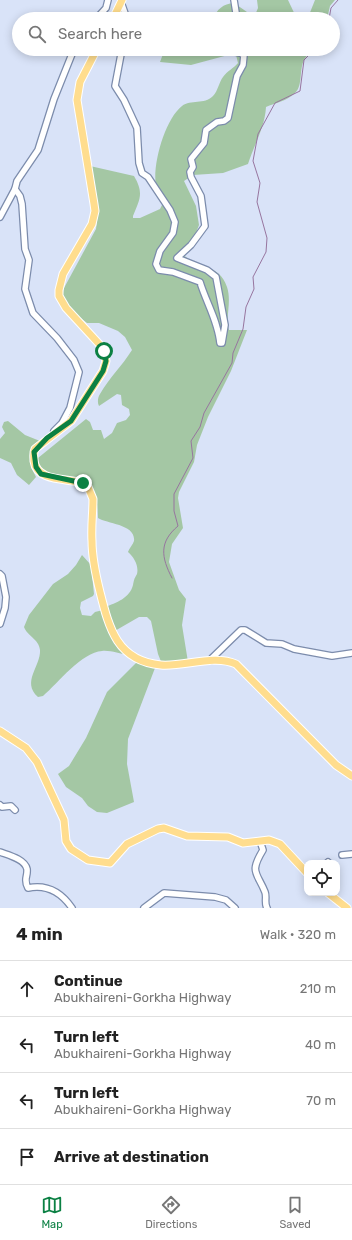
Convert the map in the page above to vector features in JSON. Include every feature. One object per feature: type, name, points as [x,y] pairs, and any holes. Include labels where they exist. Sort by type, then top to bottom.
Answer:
[{"type":"main road","points":[[116,12],[121,1]]},
{"type":"main road","points":[[93,56],[80,82],[77,100],[94,204],[94,218],[62,274],[59,296],[66,308],[102,346],[106,361],[103,371],[71,421],[47,438],[34,452],[34,462],[38,472],[44,476],[83,483],[91,493],[93,499],[92,543],[98,585],[108,625],[119,644],[136,657],[151,664],[162,665],[211,661],[231,662],[244,670],[336,765],[352,776]]},
{"type":"main road","points":[[0,731],[26,748],[37,762],[64,820],[66,841],[71,849],[88,860],[110,863],[127,844],[162,828],[187,836],[228,838],[244,843],[269,840],[280,844],[304,870]]},
{"type":"main road","points":[[332,896],[347,908]]},
{"type":"street","points":[[102,12],[106,8],[108,0]]},
{"type":"street","points":[[234,0],[237,12]]},
{"type":"street","points":[[121,1],[125,12]]},
{"type":"street","points":[[0,217],[15,189],[17,181],[38,150],[54,99],[71,56]]},
{"type":"street","points":[[121,56],[115,86],[124,100],[137,128],[139,163],[142,173],[148,177],[170,210],[175,222],[174,233],[160,251],[156,264],[159,270],[173,272],[200,282],[206,302],[213,312],[220,343],[222,343],[225,325],[216,277],[207,270],[177,258],[190,245],[205,226],[201,196],[190,172],[193,167],[192,159],[204,143],[206,130],[217,122],[224,122],[228,118],[238,76],[245,59],[244,56]]},
{"type":"street","points":[[15,189],[20,196],[22,204],[25,249],[29,260],[25,289],[33,314],[57,338],[74,360],[79,372],[70,408],[62,423],[47,438]]},
{"type":"street","points":[[0,574],[2,576],[6,597],[5,608],[0,624]]},
{"type":"street","points":[[211,661],[212,658],[241,630],[245,630],[266,643],[282,644],[305,651],[332,656],[352,653]]},
{"type":"street","points":[[0,805],[2,807],[11,806],[15,810]]},
{"type":"street","points":[[260,841],[263,850],[257,860],[256,876],[266,893],[265,905],[267,908]]},
{"type":"street","points":[[0,852],[24,864],[27,869],[25,882],[28,888],[39,886],[53,889],[57,895],[66,900],[72,908]]},
{"type":"street","points":[[342,855],[352,854]]},
{"type":"street","points":[[144,908],[164,893],[175,893],[226,900],[235,908]]},
{"type":"green space","points":[[257,0],[288,0],[294,12],[256,12],[258,8]]},
{"type":"green space","points":[[315,0],[335,0],[330,6],[329,12],[310,12]]},
{"type":"green space","points":[[234,3],[247,12],[216,12],[227,5]]},
{"type":"green space","points":[[162,56],[225,56],[191,65],[160,62]]},
{"type":"green space","points":[[236,56],[307,56],[304,60],[299,86],[295,93],[285,100],[266,107],[261,129],[248,164],[223,173],[193,175],[184,181],[196,206],[199,225],[194,238],[182,253],[194,262],[219,274],[227,287],[229,304],[229,330],[247,330],[231,371],[208,417],[197,445],[194,462],[179,492],[178,498],[183,528],[172,544],[169,562],[179,590],[186,599],[182,625],[188,662],[162,664],[158,654],[151,621],[147,617],[139,617],[113,632],[105,607],[126,597],[133,585],[137,574],[137,568],[136,562],[128,552],[134,541],[133,535],[130,531],[120,525],[98,518],[96,498],[91,486],[79,479],[45,472],[40,469],[38,458],[86,419],[90,422],[93,430],[101,430],[104,439],[112,433],[117,423],[126,420],[130,415],[129,409],[122,405],[121,395],[117,394],[99,406],[98,401],[99,395],[111,377],[132,350],[125,337],[118,331],[99,323],[87,323],[66,307],[62,298],[64,288],[96,229],[98,213],[90,166],[134,176],[139,187],[140,196],[133,218],[140,218],[160,209],[163,203],[156,186],[156,166],[161,143],[170,121],[182,106],[189,103],[206,100],[213,96],[220,81],[226,73],[238,63]]},
{"type":"green space","points":[[8,421],[25,435],[40,441],[30,456],[31,467],[36,477],[29,485],[17,475],[11,463],[0,458],[0,439],[5,433],[2,427],[4,422]]},
{"type":"green space","points":[[82,555],[91,565],[94,594],[81,602],[80,608],[82,615],[91,616],[95,612],[103,610],[111,636],[129,655],[105,651],[94,653],[78,662],[43,696],[38,697],[33,691],[31,680],[40,656],[40,650],[38,643],[24,627],[29,615],[53,584],[68,574]]},
{"type":"green space","points":[[138,661],[155,668],[128,739],[127,764],[134,802],[107,813],[97,812],[88,806],[82,798],[66,787],[58,774],[69,766],[86,738],[107,692]]},
{"type":"waterway","points":[[330,12],[331,8],[338,0]]},
{"type":"waterway","points":[[172,578],[164,557],[164,550],[168,538],[178,526],[174,511],[174,494],[193,458],[191,441],[200,427],[204,413],[232,363],[233,353],[243,329],[246,307],[254,289],[253,277],[266,252],[267,238],[257,202],[260,183],[253,161],[258,134],[275,103],[300,91],[304,60],[308,56]]},
{"type":"route","points":[[83,483],[44,476],[38,472],[34,462],[34,452],[35,449],[47,438],[58,432],[71,421],[86,400],[105,366],[106,357],[104,351]]}]
